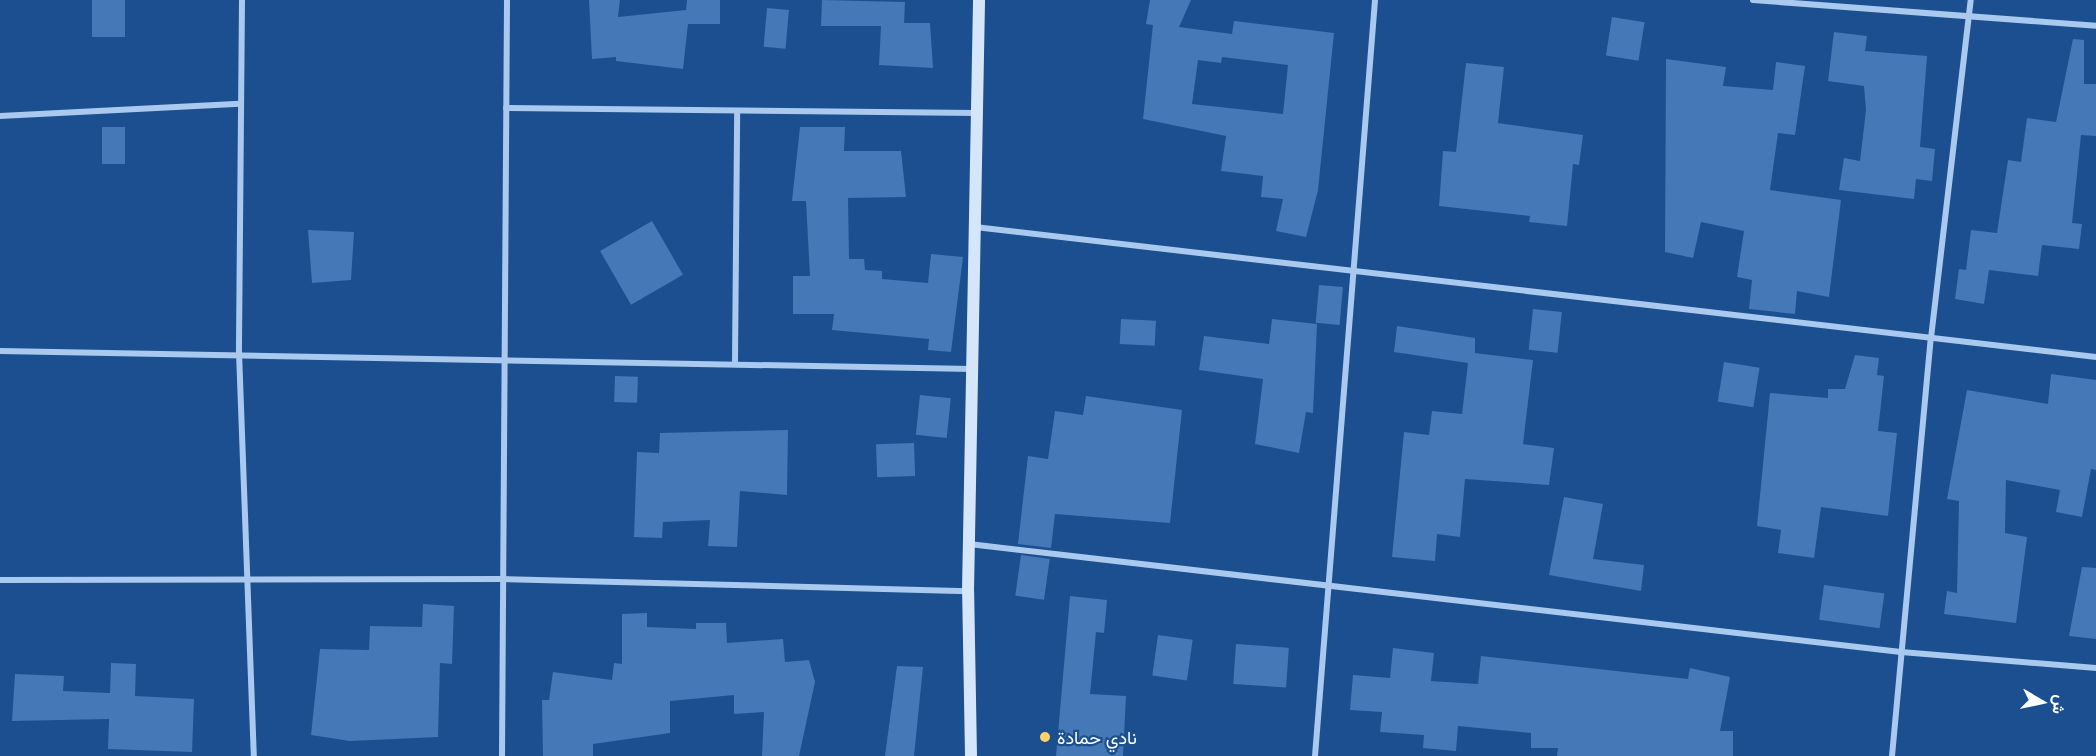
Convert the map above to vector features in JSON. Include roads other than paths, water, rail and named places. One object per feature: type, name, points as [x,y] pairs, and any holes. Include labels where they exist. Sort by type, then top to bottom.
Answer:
[{"type":"street","points":[[242,0],[239,352],[254,756]]},
{"type":"street","points":[[502,756],[507,0]]},
{"type":"street","points":[[971,756],[968,591],[979,0]]},
{"type":"street","points":[[1315,756],[1375,0]]},
{"type":"street","points":[[1753,0],[2096,26]]},
{"type":"street","points":[[1892,756],[1931,338],[1971,0]]},
{"type":"street","points":[[0,116],[240,104]]},
{"type":"street","points":[[506,108],[737,114],[976,112]]},
{"type":"street","points":[[735,361],[737,114]]},
{"type":"street","points":[[975,227],[2096,357]]},
{"type":"street","points":[[0,351],[503,356],[972,369]]},
{"type":"street","points":[[969,544],[1330,588],[1901,652],[2096,668]]},
{"type":"street","points":[[0,580],[502,579],[968,591]]},
{"type":"place","name":"نادي حمادة","points":[[1045,737]]}]
